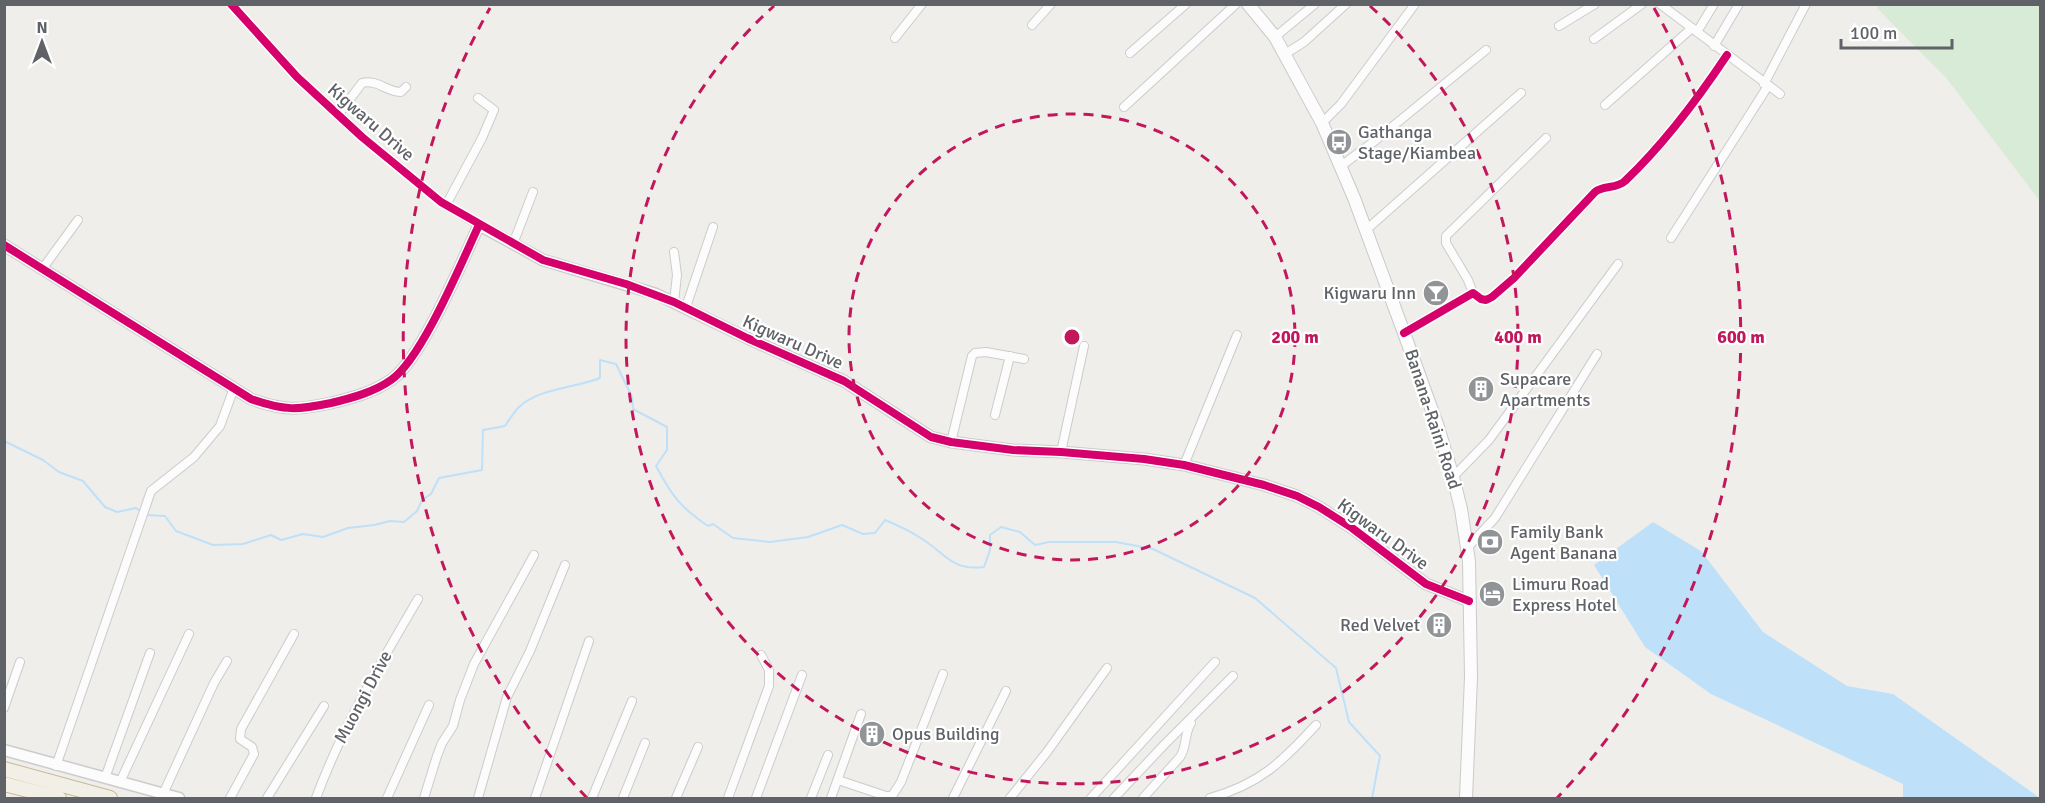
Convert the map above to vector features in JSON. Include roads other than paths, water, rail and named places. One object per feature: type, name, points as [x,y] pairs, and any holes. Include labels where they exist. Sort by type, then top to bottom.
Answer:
[{"type":"highway","points":[[4,769],[110,798]]},
{"type":"highway","points":[[4,784],[59,798]]},
{"type":"main road","name":"Banana-Raini Road","points":[[1248,4],[1275,37],[1285,54],[1322,123],[1341,166],[1438,427],[1453,477],[1467,548],[1471,677],[1466,798]]},
{"type":"street","name":"Kigwaru Drive","points":[[231,4],[297,77],[338,115],[446,205],[543,260],[626,284],[686,307],[747,338],[844,381],[931,437],[951,442],[1013,450],[1144,459],[1184,465],[1264,484],[1297,496],[1352,528],[1426,584],[1469,601]]},
{"type":"street","points":[[895,38],[922,4]]},
{"type":"street","points":[[1032,25],[1051,4]]},
{"type":"street","points":[[1130,53],[1186,4]]},
{"type":"street","points":[[1124,107],[1236,4]]},
{"type":"street","points":[[1275,37],[1315,4]]},
{"type":"street","points":[[1285,54],[1304,42],[1346,4]]},
{"type":"street","points":[[1322,123],[1341,104],[1415,4]]},
{"type":"street","points":[[1559,26],[1595,4]]},
{"type":"street","points":[[1594,39],[1642,4]]},
{"type":"street","points":[[1605,105],[1695,30],[1714,4]]},
{"type":"street","points":[[1714,46],[1739,4]]},
{"type":"street","points":[[1671,238],[1766,85],[1806,4]]},
{"type":"street","points":[[1666,6],[1714,46],[1780,94]]},
{"type":"street","points":[[1341,166],[1486,50]]},
{"type":"street","points":[[1546,138],[1446,236],[1446,243],[1473,293],[1481,299],[1486,300],[1492,297],[1514,278],[1599,188],[1623,184],[1660,146],[1705,88],[1727,54]]},
{"type":"street","points":[[338,115],[362,82],[373,81],[395,92],[401,92],[406,87]]},
{"type":"street","points":[[1366,230],[1521,93]]},
{"type":"street","points":[[446,205],[482,138],[494,110],[478,98]]},
{"type":"street","points":[[513,244],[533,192]]},
{"type":"street","points":[[42,268],[78,220]]},
{"type":"street","points":[[5,245],[251,399],[274,408],[299,410],[351,398],[392,380],[405,367],[440,307],[479,225]]},
{"type":"street","points":[[686,307],[713,227]]},
{"type":"street","points":[[674,252],[677,275],[674,302]]},
{"type":"street","points":[[1453,477],[1489,440],[1618,264]]},
{"type":"street","points":[[1404,333],[1473,293]]},
{"type":"street","points":[[1184,465],[1237,335]]},
{"type":"street","points":[[1061,452],[1084,346]]},
{"type":"street","points":[[951,442],[972,356],[980,351],[1024,359]]},
{"type":"street","points":[[1467,548],[1495,518],[1597,354]]},
{"type":"street","points":[[995,415],[1010,356]]},
{"type":"street","points":[[56,766],[150,491],[194,457],[220,426],[234,388]]},
{"type":"street","points":[[424,798],[437,756],[453,726],[474,664],[534,555]]},
{"type":"street","points":[[478,798],[507,697],[530,651],[565,565]]},
{"type":"street","name":"Muongi Drive","points":[[316,798],[342,735],[418,599]]},
{"type":"street","points":[[120,782],[189,634]]},
{"type":"street","points":[[230,798],[254,754],[252,747],[240,739],[241,729],[294,634]]},
{"type":"street","points":[[535,798],[589,641]]},
{"type":"street","points":[[105,778],[150,653]]},
{"type":"street","points":[[728,798],[769,686],[769,670],[761,655]]},
{"type":"street","points":[[163,794],[214,683],[227,661]]},
{"type":"street","points":[[4,708],[20,662]]},
{"type":"street","points":[[1091,798],[1215,662]]},
{"type":"street","points":[[1010,798],[1047,752],[1107,668]]},
{"type":"street","points":[[838,780],[892,796],[901,782],[944,674]]},
{"type":"street","points":[[756,798],[802,675]]},
{"type":"street","points":[[1114,798],[1233,676]]},
{"type":"street","points":[[953,798],[1006,691]]},
{"type":"street","points":[[592,798],[632,701]]},
{"type":"street","points":[[387,798],[429,705]]},
{"type":"street","points":[[267,798],[324,706]]},
{"type":"street","points":[[831,798],[861,714]]},
{"type":"street","points":[[1143,798],[1185,750],[1186,733],[1196,715]]},
{"type":"street","points":[[1210,798],[1242,788],[1259,779],[1289,755],[1316,725]]},
{"type":"street","points":[[623,798],[645,743]]},
{"type":"street","points":[[676,798],[698,747]]},
{"type":"street","points":[[4,750],[179,798]]},
{"type":"street","points":[[811,798],[828,755]]},
{"type":"water","points":[[1653,522],[1701,551],[1763,632],[1847,686],[1893,694],[2040,798],[1903,798],[1903,784],[1711,694],[1645,647],[1594,565]]},
{"type":"waterway","points":[[147,515],[165,516],[176,531],[213,545],[243,544],[271,535],[281,540],[303,534],[323,537],[348,528],[390,521],[404,522],[417,511],[422,500],[431,494],[439,478],[482,470],[483,430],[505,426],[519,407],[537,396],[600,378],[600,360],[616,364],[632,397],[633,409],[667,427],[667,450],[656,466],[672,493],[683,507],[698,519],[708,526],[713,524],[733,538],[770,542],[808,537],[842,525],[863,534],[875,533],[885,520],[919,537],[955,563],[963,566],[984,567],[990,550],[990,535],[1001,527],[1020,532],[1035,545],[1049,542],[1116,542],[1153,549],[1255,598],[1336,668],[1349,722],[1380,756],[1372,798]]},
{"type":"waterway","points":[[4,441],[43,460],[59,472],[83,481],[105,507],[117,512],[136,508],[142,512]]},
{"type":"place","name":"Gathanga Stage/Kiambea","points":[[1339,142]]},
{"type":"place","name":"Kigwaru Inn","points":[[1436,293]]},
{"type":"place","name":"Supacare Apartments","points":[[1481,389]]},
{"type":"place","name":"Family Bank Agent Banana","points":[[1490,542]]},
{"type":"place","name":"Limuru Road Express Hotel","points":[[1492,594]]},
{"type":"place","name":"Red Velvet","points":[[1439,625]]},
{"type":"place","name":"Opus Building","points":[[872,734]]}]
